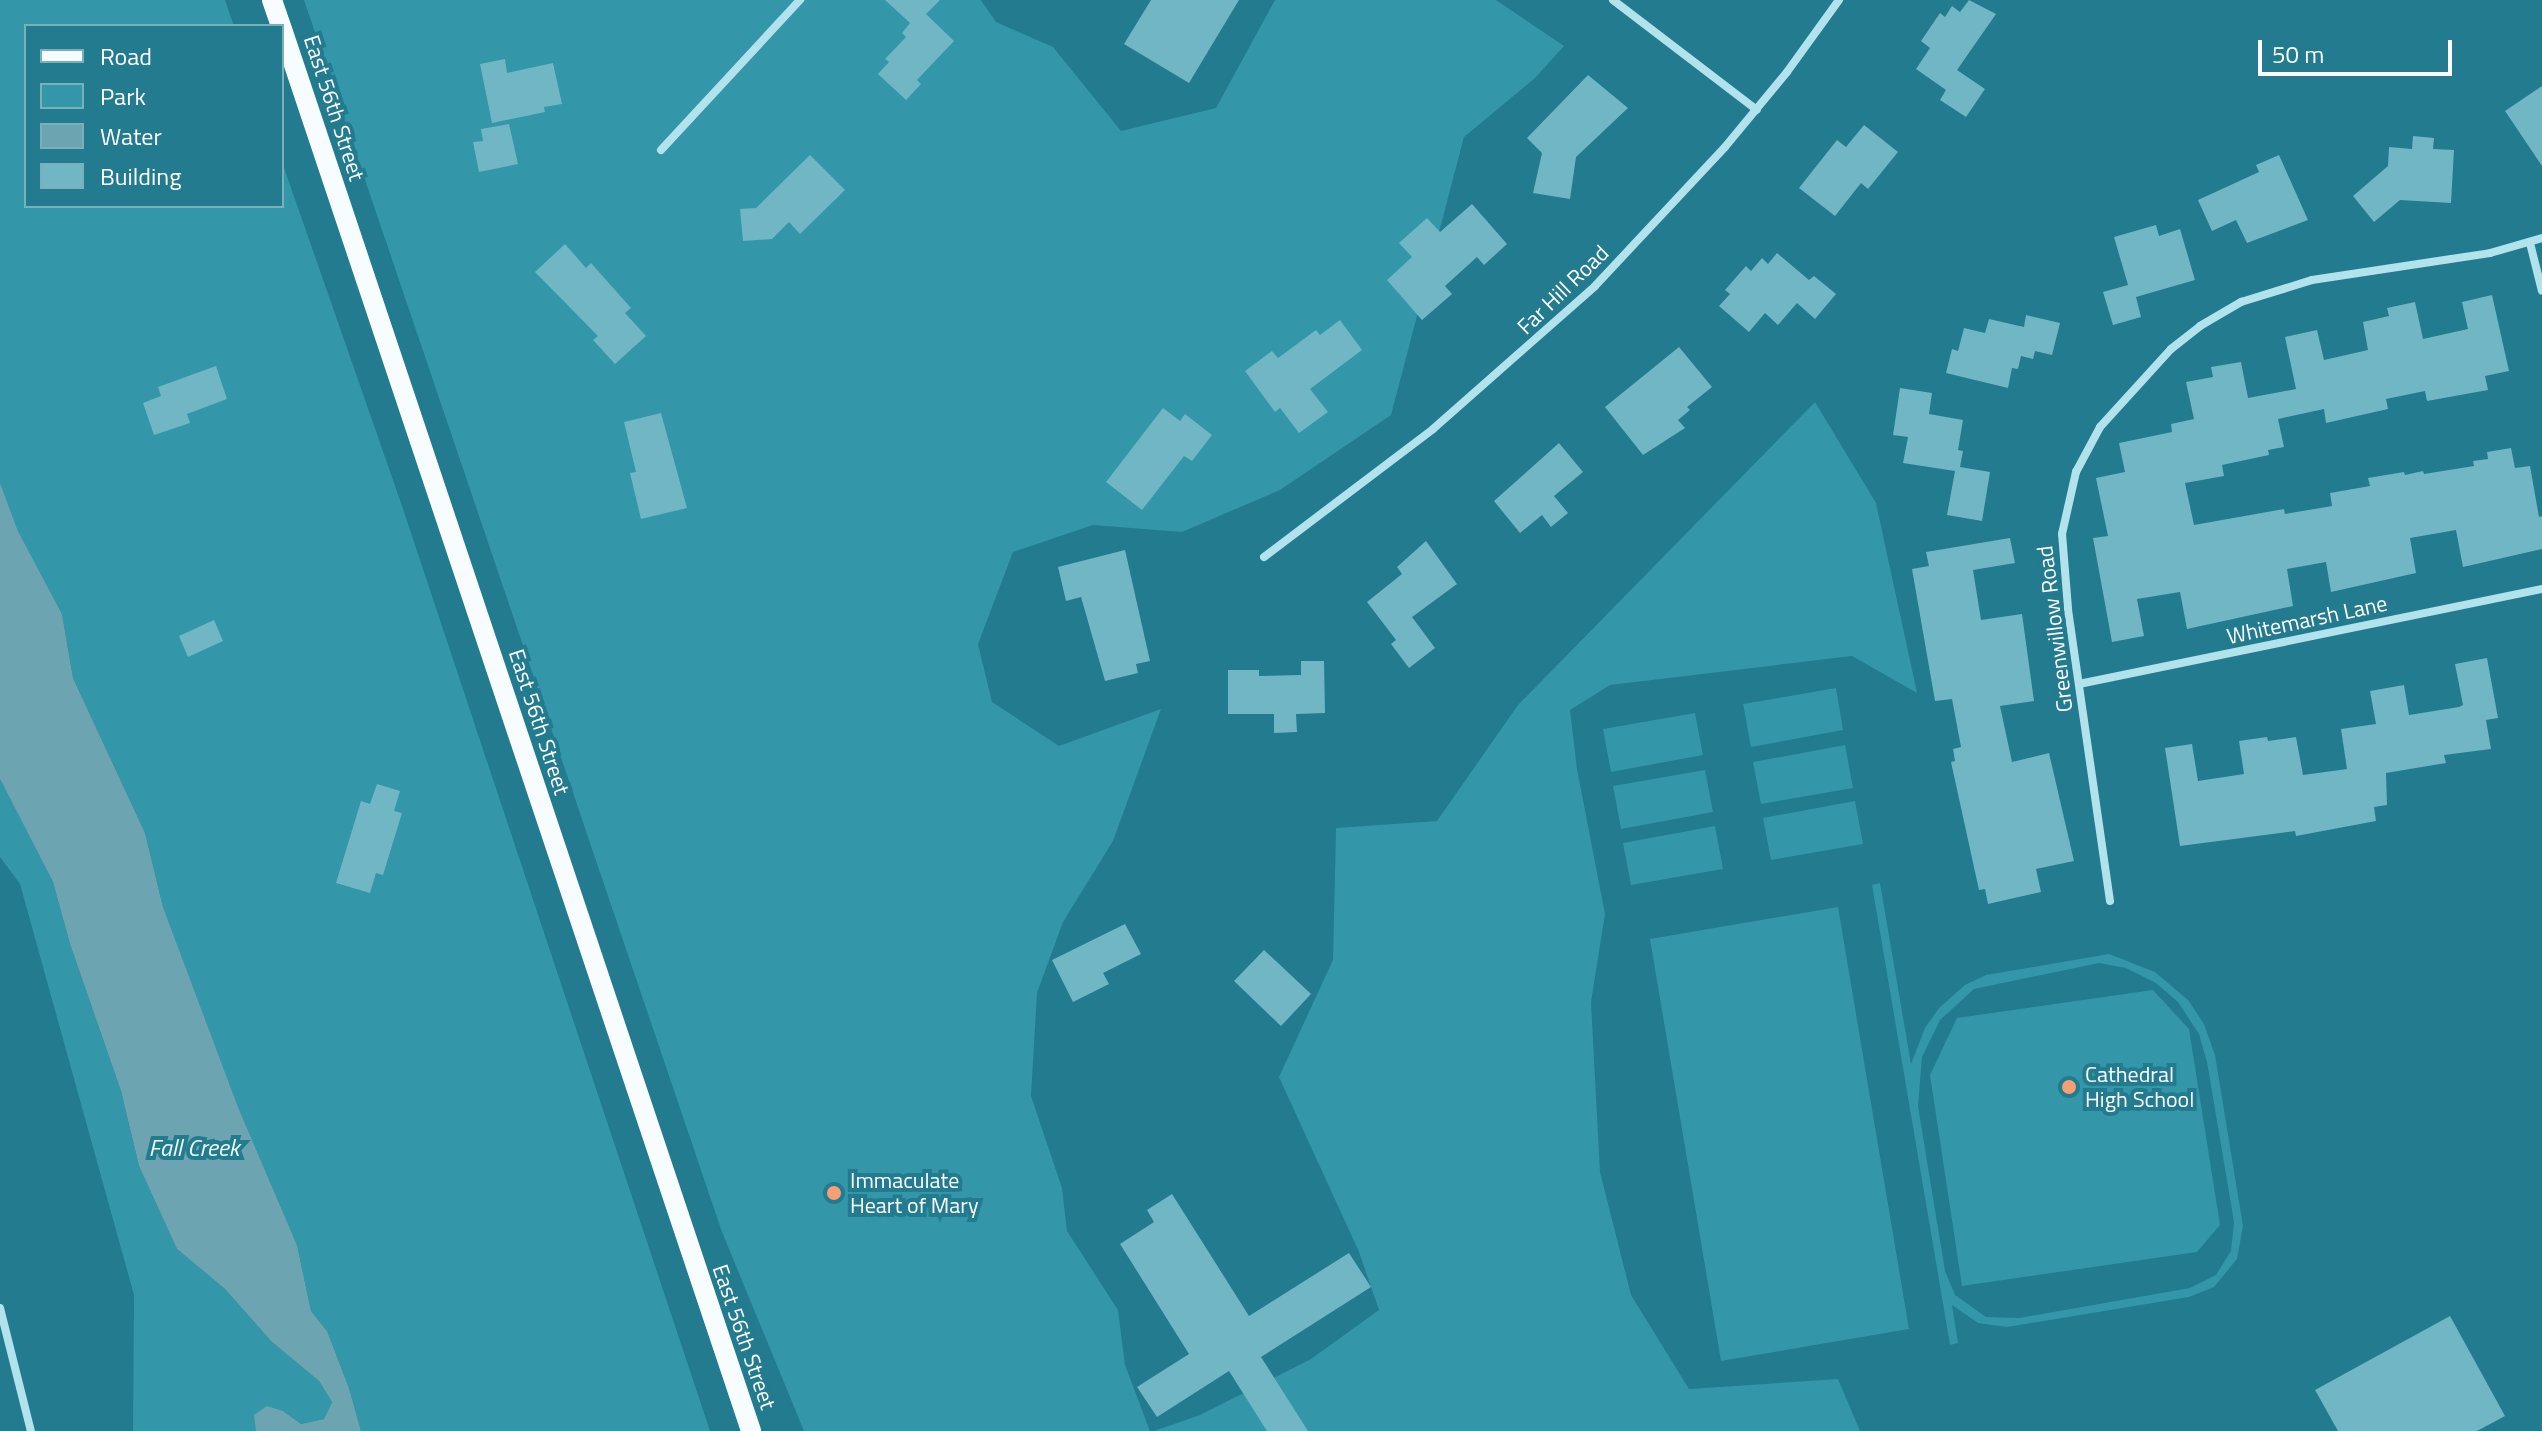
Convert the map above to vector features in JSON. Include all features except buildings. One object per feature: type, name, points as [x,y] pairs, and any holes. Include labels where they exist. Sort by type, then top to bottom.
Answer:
[{"type":"main road","name":"East 56th Street","points":[[272,0],[281,24]]},
{"type":"main road","name":"East 56th Street","points":[[284,34],[751,1431]]},
{"type":"street","points":[[661,150],[800,0]]},
{"type":"street","points":[[1613,0],[1757,110]]},
{"type":"street","name":"Far Hill Road","points":[[1264,557],[1433,429],[1547,331],[1654,227],[1757,110],[1839,0]]},
{"type":"street","name":"Greenwillow Road","points":[[2110,901],[2079,684],[2062,534],[2067,496],[2080,460],[2100,427],[2161,358],[2220,313],[2276,289],[2530,243],[2542,238]]},
{"type":"street","points":[[2530,243],[2542,291]]},
{"type":"street","name":"Whitemarsh Lane","points":[[2079,684],[2542,589]]},
{"type":"street","points":[[0,1308],[31,1431]]},
{"type":"green space","points":[[0,0],[225,0],[233,24],[24,24],[24,208],[284,208],[284,168],[400,500],[710,1431],[361,1431],[349,1388],[327,1331],[311,1311],[297,1245],[238,1107],[163,907],[145,833],[73,678],[62,614],[18,531],[0,483]]},
{"type":"green space","points":[[304,0],[981,0],[996,22],[1053,47],[1121,131],[1216,108],[1275,0],[1496,0],[1564,46],[1535,78],[1464,137],[1391,415],[1280,490],[1182,532],[1093,525],[1013,552],[978,644],[992,702],[1059,746],[1161,709],[1113,841],[1063,922],[1037,993],[1031,1096],[1062,1188],[1067,1231],[1118,1310],[1125,1365],[1150,1431],[804,1431],[722,1232]]},
{"type":"green space","points":[[1815,402],[1876,503],[1917,693],[1852,656],[1610,685],[1570,710],[1577,769],[1605,914],[1591,1002],[1600,1172],[1631,1295],[1689,1389],[1838,1379],[1860,1431],[1154,1431],[1200,1415],[1311,1359],[1379,1310],[1359,1252],[1279,1077],[1333,960],[1336,828],[1437,821],[1518,705]]},
{"type":"green space","points":[[1836,688],[1843,730],[1751,747],[1743,704]]},
{"type":"green space","points":[[1695,713],[1703,755],[1611,772],[1603,729]]},
{"type":"green space","points":[[1845,745],[1853,788],[1761,804],[1753,762]]},
{"type":"green space","points":[[1705,770],[1713,812],[1621,829],[1613,786]]},
{"type":"green space","points":[[0,779],[53,882],[70,944],[121,1091],[139,1166],[177,1249],[225,1289],[272,1342],[319,1381],[332,1402],[324,1419],[301,1424],[283,1411],[256,1431],[133,1431],[134,1295],[20,884],[0,857]]},
{"type":"green space","points":[[1855,801],[1863,844],[1771,860],[1763,818]]},
{"type":"green space","points":[[1715,826],[1723,869],[1631,885],[1623,843]]},
{"type":"green space","points":[[1880,883],[1911,1064],[1925,1028],[1939,1008],[1965,985],[1986,975],[2109,954],[2155,972],[2188,1000],[2204,1024],[2215,1055],[2243,1226],[2237,1259],[2214,1287],[2189,1297],[2007,1327],[1978,1323],[1952,1305],[1958,1343],[1950,1345],[1872,885]],"holes":[[[2099,963],[2126,968],[2156,983],[2178,1002],[2199,1034],[2207,1062],[2234,1222],[2231,1251],[2216,1275],[2190,1288],[2019,1318],[1986,1317],[1955,1295],[1945,1271],[1918,1106],[1922,1057],[1940,1020],[1974,989]]]},
{"type":"green space","points":[[1838,907],[1909,1329],[1721,1361],[1650,939]]},
{"type":"green space","points":[[2153,990],[2189,1029],[2220,1225],[2197,1252],[1962,1286],[1930,1075],[1957,1018]]},
{"type":"water","name":"Fall Creek","points":[[0,483],[18,531],[62,614],[73,678],[145,833],[163,907],[238,1107],[297,1245],[311,1311],[327,1331],[349,1388],[361,1431],[256,1431],[254,1415],[267,1406],[283,1411],[301,1424],[324,1419],[332,1402],[319,1381],[272,1342],[225,1289],[177,1249],[139,1166],[121,1091],[70,944],[53,882],[0,779]]},
{"type":"place","name":"Cathedral High School","points":[[2069,1087]]},
{"type":"place","name":"Immaculate Heart of Mary","points":[[834,1193]]}]
